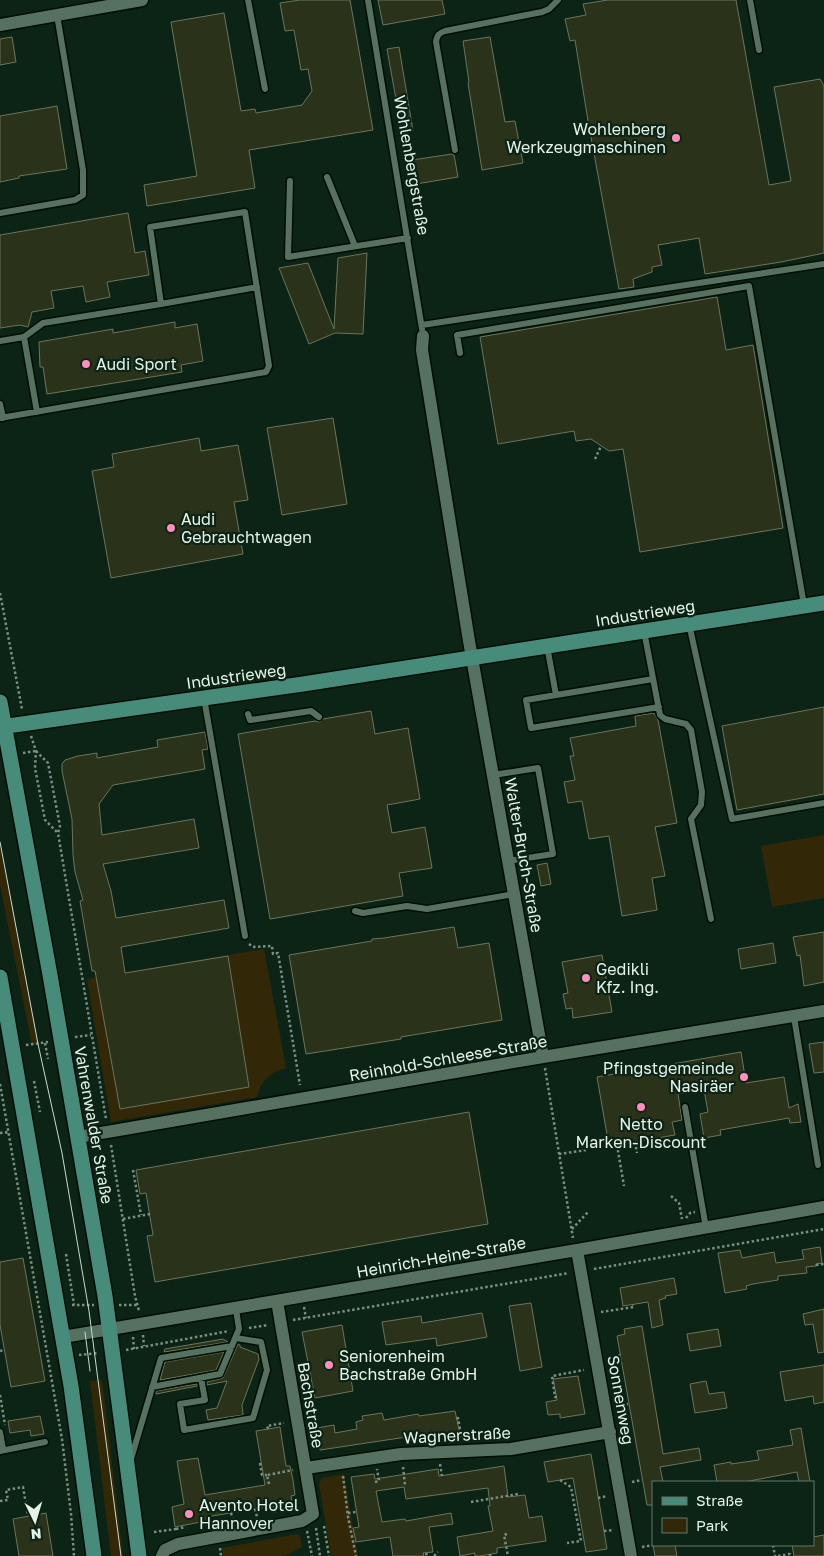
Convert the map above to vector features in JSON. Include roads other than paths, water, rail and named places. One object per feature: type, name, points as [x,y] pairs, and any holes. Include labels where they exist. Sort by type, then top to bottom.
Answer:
[{"type":"main road","name":"Industrieweg","points":[[2,726],[472,658],[824,602]]},
{"type":"main road","name":"Vahrenwalder Straße","points":[[0,702],[2,726],[49,965],[105,1296],[140,1556]]},
{"type":"main road","points":[[0,977],[63,1337],[79,1437],[94,1556]]},
{"type":"street","points":[[0,25],[142,0]]},
{"type":"street","points":[[423,330],[422,350],[472,658]]},
{"type":"street","name":"Walter-Bruch-Straße","points":[[472,658],[543,1057]]},
{"type":"street","name":"Reinhold-Schleese-Straße","points":[[78,1137],[824,1011]]},
{"type":"street","name":"Heinrich-Heine-Straße","points":[[63,1337],[236,1309],[824,1207]]},
{"type":"street","name":"Sonnenweg","points":[[577,1250],[610,1432],[636,1552]]},
{"type":"street","name":"Bachstraße","points":[[163,1553],[178,1544],[314,1519],[301,1469],[277,1301]]},
{"type":"street","name":"Wagnerstraße","points":[[301,1469],[401,1454],[511,1449],[610,1432]]},
{"type":"lane","points":[[248,0],[265,89]]},
{"type":"lane","name":"Wohlenbergstraße","points":[[368,0],[423,330]]},
{"type":"lane","points":[[455,150],[436,42],[437,36],[440,32],[549,10],[558,0]]},
{"type":"lane","points":[[750,0],[759,50]]},
{"type":"lane","points":[[0,213],[75,200],[83,195],[83,170],[56,15]]},
{"type":"lane","points":[[327,177],[355,246]]},
{"type":"lane","points":[[290,181],[288,257],[408,238]]},
{"type":"lane","points":[[0,404],[1,418],[266,372],[269,366],[245,212],[150,227],[161,304]]},
{"type":"lane","points":[[423,330],[824,264]]},
{"type":"lane","points":[[460,353],[457,335],[749,286],[804,605]]},
{"type":"lane","points":[[0,341],[24,336],[42,323],[257,288]]},
{"type":"lane","points":[[24,336],[37,412]]},
{"type":"lane","points":[[689,623],[732,819],[824,803]]},
{"type":"lane","points":[[644,630],[660,715],[665,719],[686,724],[691,730],[702,792],[701,805],[691,819],[711,919]]},
{"type":"lane","points":[[547,646],[556,695]]},
{"type":"lane","points":[[653,679],[526,700],[531,728],[658,707]]},
{"type":"lane","points":[[204,698],[246,936]]},
{"type":"lane","points":[[248,714],[250,720],[311,712],[319,717]]},
{"type":"lane","points":[[493,776],[538,768],[554,854],[508,861]]},
{"type":"lane","points":[[355,911],[363,913],[407,906],[427,909],[514,894]]},
{"type":"lane","points":[[794,1017],[818,1165]]},
{"type":"lane","points":[[685,1107],[706,1228]]},
{"type":"lane","points":[[152,1386],[220,1374],[240,1329],[236,1309]]},
{"type":"lane","points":[[201,1378],[205,1400],[180,1404],[184,1430],[253,1418],[267,1370],[262,1342],[236,1338]]},
{"type":"lane","points":[[128,1467],[161,1358],[232,1346]]},
{"type":"lane","points":[[0,1432],[4,1449],[45,1442]]},
{"type":"tram line","points":[[0,842],[38,1044],[62,1153],[89,1311],[121,1556]]},
{"type":"tram line","points":[[85,1332],[90,1371]]},
{"type":"place","name":"Wohlenberg Werkzeugmaschinen","points":[[676,138]]},
{"type":"place","name":"Audi Sport","points":[[86,364]]},
{"type":"place","name":"Audi Gebrauchtwagen","points":[[171,528]]},
{"type":"place","name":"Gedikli Kfz. Ing.","points":[[586,978]]},
{"type":"place","name":"Pfingstgemeinde Nasiräer","points":[[744,1077]]},
{"type":"place","name":"Netto Marken-Discount","points":[[641,1107]]},
{"type":"place","name":"Seniorenheim Bachstraße GmbH","points":[[329,1365]]},
{"type":"place","name":"Avento Hotel Hannover","points":[[189,1514]]}]
